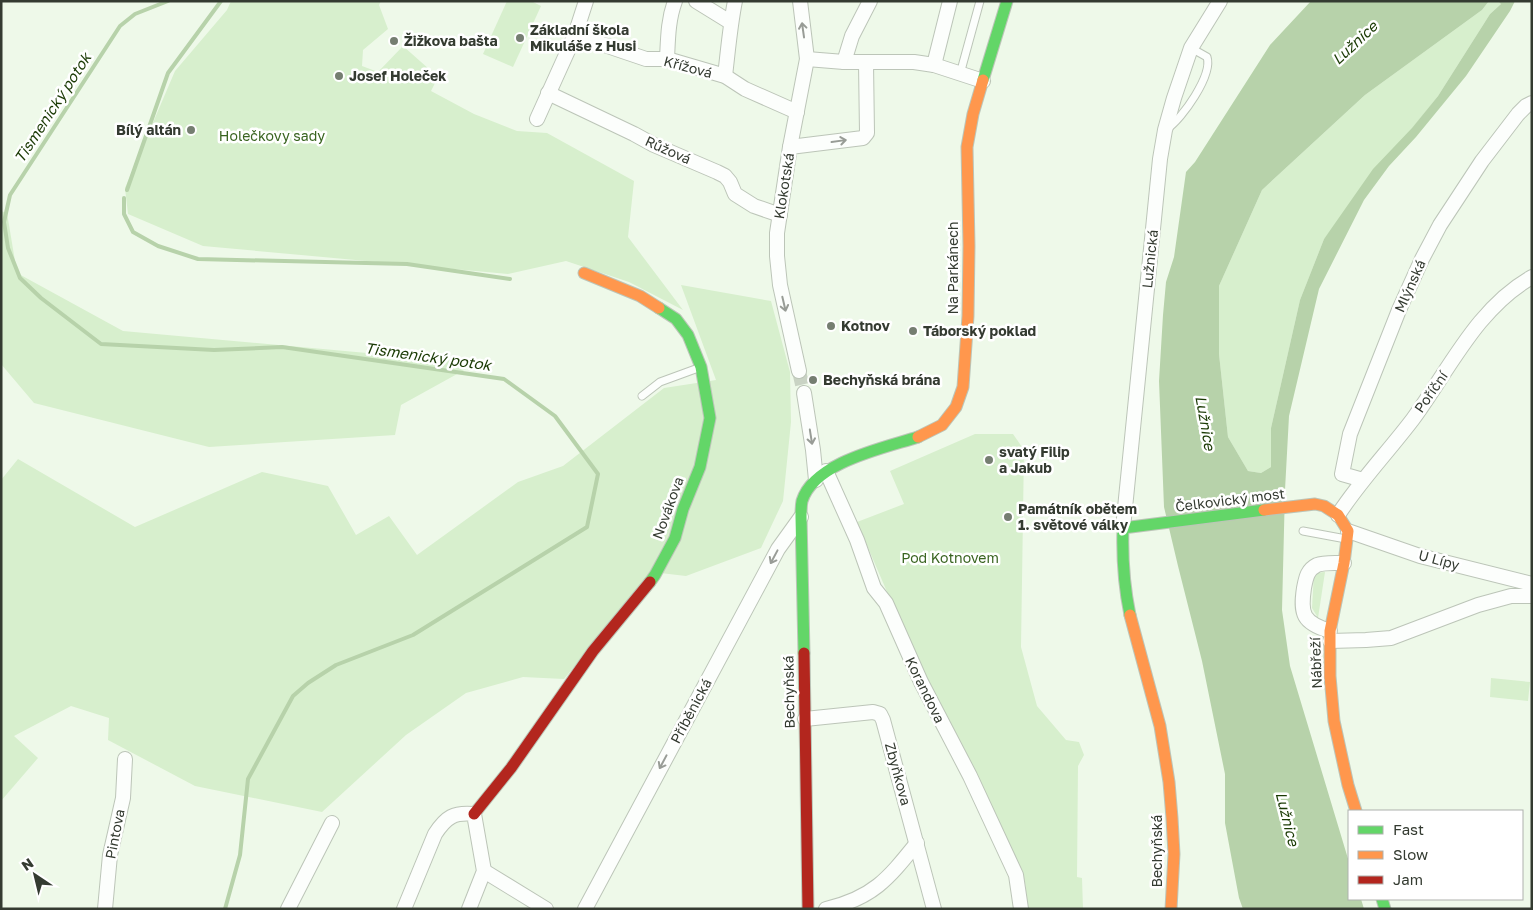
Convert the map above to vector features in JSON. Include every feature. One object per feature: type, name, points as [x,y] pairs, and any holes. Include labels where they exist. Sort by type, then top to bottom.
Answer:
[{"type":"street","points":[[537,119],[575,35],[586,1]]},
{"type":"street","points":[[667,59],[670,14],[675,1]]},
{"type":"street","points":[[696,1],[730,22]]},
{"type":"street","points":[[725,76],[730,22],[735,1]]},
{"type":"street","name":"Klokotská","points":[[800,1],[807,59],[790,147],[777,234],[780,285],[800,370]]},
{"type":"street","points":[[844,62],[852,36],[870,1]]},
{"type":"street","points":[[934,65],[950,1]]},
{"type":"street","name":"Na Parkánech","points":[[821,476],[850,460],[924,436],[942,425],[956,406],[963,388],[968,316],[967,147],[973,114],[1008,1]]},
{"type":"street","name":"Lužnická","points":[[1123,528],[1160,159],[1165,130],[1191,48],[1220,1]]},
{"type":"street","name":"Křížová","points":[[575,35],[646,59],[667,59],[725,76],[745,89],[797,112]]},
{"type":"street","points":[[807,59],[866,63],[914,62],[934,65],[983,81]]},
{"type":"street","points":[[790,147],[863,138],[867,133],[866,63]]},
{"type":"street","name":"Růžová","points":[[548,93],[654,145],[725,176],[735,194],[754,206],[780,216]]},
{"type":"street","name":"Mlýnská","points":[[1362,480],[1342,474],[1347,443],[1418,267],[1440,225],[1482,161],[1518,114],[1532,103]]},
{"type":"street","name":"Novákova","points":[[474,814],[511,768],[593,651],[655,575],[675,538],[683,509],[700,467],[710,418],[701,367],[688,335],[676,319],[640,296],[584,272]]},
{"type":"street","name":"Poříční","points":[[1338,515],[1362,480],[1397,440],[1471,334],[1493,307],[1516,286],[1532,277]]},
{"type":"street","points":[[804,393],[813,450],[821,476]]},
{"type":"street","name":"Bechyňská","points":[[808,909],[801,517],[804,496],[821,476]]},
{"type":"street","name":"Korandova","points":[[821,476],[857,540],[874,588],[886,603],[920,682],[970,776],[1016,875],[1021,909]]},
{"type":"street","name":"Čelkovický most","points":[[1123,528],[1315,504],[1324,506],[1338,515]]},
{"type":"street","points":[[1338,515],[1347,535]]},
{"type":"street","name":"Příběnická","points":[[585,909],[778,548],[801,517]]},
{"type":"street","name":"Bechyňská","points":[[1123,528],[1123,567],[1128,603],[1160,729],[1171,795],[1174,840],[1171,909]]},
{"type":"street","name":"Nábřeží","points":[[1347,535],[1344,563],[1330,636],[1330,676],[1334,721],[1348,785],[1356,810]]},
{"type":"street","name":"U Lípy","points":[[1347,535],[1420,556],[1532,584]]},
{"type":"street","points":[[1344,563],[1322,564],[1312,569],[1306,575],[1301,604],[1303,612],[1308,620],[1330,636],[1391,638],[1478,605],[1511,596],[1532,596]]},
{"type":"street","name":"Zbyňkova","points":[[805,719],[873,712],[880,714],[934,909]]},
{"type":"street","name":"Pintova","points":[[106,909],[110,856],[122,798],[125,759]]},
{"type":"street","points":[[404,909],[435,834],[455,814],[463,813],[474,814],[484,871],[469,909]]},
{"type":"street","points":[[288,909],[332,823]]},
{"type":"street","points":[[826,909],[847,903],[874,889],[896,869],[917,843]]},
{"type":"street","points":[[484,871],[546,909]]},
{"type":"lane","points":[[960,74],[980,1]]},
{"type":"lane","points":[[1165,130],[1184,114],[1200,87],[1207,67],[1207,57],[1191,48]]},
{"type":"lane","points":[[642,396],[660,382],[701,367]]},
{"type":"lane","points":[[1303,532],[1347,535]]},
{"type":"green space","name":"Holečkovy sady","points":[[231,1],[381,1],[379,5],[388,29],[363,50],[362,66],[378,72],[403,46],[438,77],[431,91],[474,114],[517,131],[547,133],[634,181],[628,237],[683,310],[629,282],[566,261],[508,274],[203,246],[128,214],[125,188],[175,71],[227,10]]},
{"type":"green space","points":[[507,1],[531,1],[541,6],[513,67],[483,54]]},
{"type":"green space","points":[[1489,1],[1498,1],[1501,4],[1490,14],[1438,96],[1324,239],[1300,300],[1271,428],[1271,467],[1261,473],[1248,471],[1228,437],[1219,354],[1219,286],[1262,190],[1365,95],[1482,10]]},
{"type":"green space","points":[[1,211],[7,213],[17,273],[123,331],[477,363],[401,405],[395,435],[209,447],[34,403],[1,364]]},
{"type":"green space","points":[[681,285],[771,301],[790,372],[791,422],[783,501],[761,548],[686,576],[652,572],[564,679],[523,677],[466,693],[406,735],[322,812],[195,786],[108,740],[109,718],[71,706],[14,736],[38,758],[1,801],[1,480],[18,459],[135,527],[262,472],[328,486],[356,535],[389,516],[417,555],[518,482],[563,466],[664,388],[716,380]]},
{"type":"green space","name":"Pod Kotnovem","points":[[975,434],[1013,434],[1024,450],[1021,647],[1037,706],[1066,740],[1079,742],[1084,755],[1078,766],[1077,877],[1082,878],[1083,909],[1028,909],[1025,882],[918,664],[857,522],[904,504],[890,471]]},
{"type":"green space","points":[[1325,572],[1318,618],[1312,608],[1314,573]]},
{"type":"green space","points":[[1491,678],[1530,682],[1528,701],[1490,697]]},
{"type":"water","name":"Lužnice","points":[[1311,1],[1489,1],[1482,10],[1365,95],[1262,190],[1219,286],[1219,354],[1228,437],[1248,471],[1261,473],[1271,467],[1271,428],[1300,300],[1324,239],[1373,169],[1412,128],[1438,96],[1490,14],[1501,4],[1498,1],[1515,1],[1466,76],[1416,137],[1389,166],[1364,200],[1319,289],[1289,416],[1282,610],[1290,666],[1348,859],[1348,900],[1361,900],[1364,909],[1243,909],[1239,898],[1225,823],[1225,774],[1202,661],[1164,507],[1159,381],[1163,315],[1166,282],[1174,257],[1186,172],[1195,162],[1270,45]]},
{"type":"waterway","name":"Tismenický potok","points":[[168,1],[135,14],[120,26],[10,195],[4,222],[8,248],[20,278],[41,298],[101,344],[214,350],[282,347],[504,379],[555,416],[598,474],[587,527],[413,635],[336,665],[308,683],[293,696],[248,779],[240,855],[225,909]]},
{"type":"waterway","points":[[127,190],[168,73],[221,1]]},
{"type":"waterway","points":[[124,198],[124,214],[133,232],[158,246],[198,259],[407,264],[510,279]]},
{"type":"tunnel","points":[[799,371],[804,393]]},
{"type":"traffic: fast","points":[[983,80],[1007,1]]},
{"type":"traffic: fast","points":[[650,582],[675,538],[683,509],[700,467],[710,418],[701,367],[688,335],[676,319],[659,308]]},
{"type":"traffic: fast","points":[[804,653],[802,501],[809,488],[820,476],[835,467],[852,458],[918,437]]},
{"type":"traffic: fast","points":[[1130,615],[1124,572],[1123,528],[1264,510]]},
{"type":"traffic: fast","points":[[1382,900],[1385,909]]},
{"type":"traffic: slow","points":[[918,437],[942,425],[956,407],[963,387],[968,316],[967,147],[973,114],[983,80]]},
{"type":"traffic: slow","points":[[584,273],[640,296],[659,308]]},
{"type":"traffic: slow","points":[[1264,510],[1315,504],[1324,506],[1338,515],[1348,531],[1344,563],[1330,631],[1330,676],[1334,721],[1348,785],[1356,810]]},
{"type":"traffic: slow","points":[[1130,615],[1160,726],[1169,782],[1174,854],[1171,909]]},
{"type":"traffic: jam","points":[[474,814],[511,768],[593,651],[650,582]]},
{"type":"traffic: jam","points":[[804,653],[808,909]]},
{"type":"place","name":"Základní škola Mikuláše z Husi","points":[[520,38]]},
{"type":"place","name":"Žižkova bašta","points":[[394,41]]},
{"type":"place","name":"Josef Holeček","points":[[339,76]]},
{"type":"place","name":"Bílý altán","points":[[191,130]]},
{"type":"place","name":"Kotnov","points":[[831,326]]},
{"type":"place","name":"Táborský poklad","points":[[913,331]]},
{"type":"place","name":"Bechyňská brána","points":[[813,380]]},
{"type":"place","name":"svatý Filip a Jakub","points":[[989,460]]},
{"type":"place","name":"Památník obětem 1. světové války","points":[[1008,517]]}]
